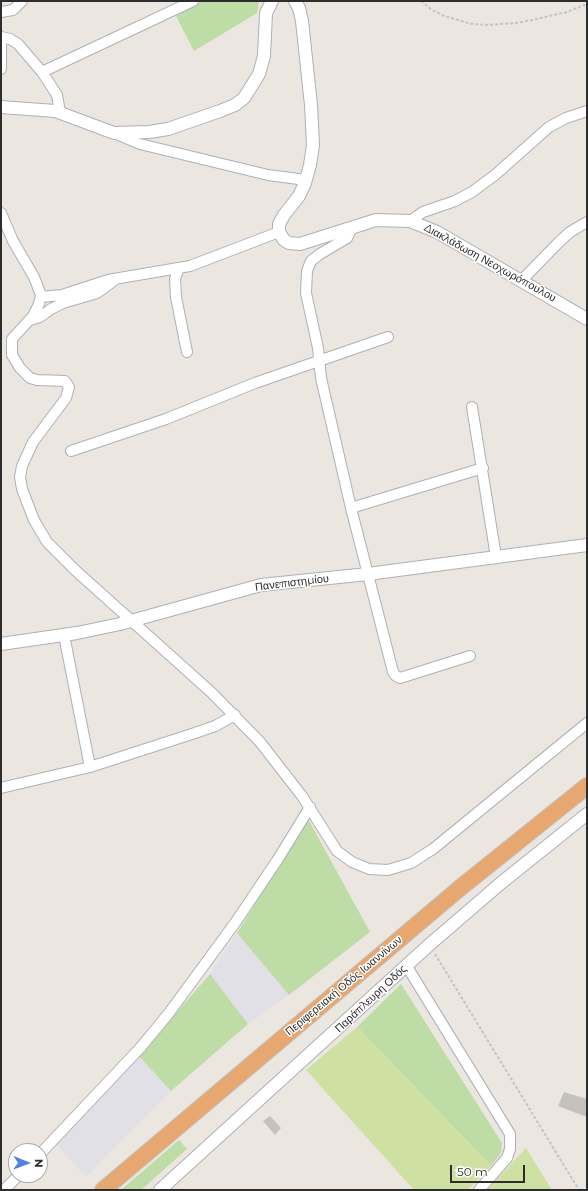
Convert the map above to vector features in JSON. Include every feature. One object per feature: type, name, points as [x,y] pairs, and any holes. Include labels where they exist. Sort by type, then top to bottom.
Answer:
[{"type":"highway","name":"Περιφερειακή Οδός Ιωαννίνων","points":[[103,1190],[460,888],[587,786]]},
{"type":"street","points":[[1,12],[13,10],[22,1]]},
{"type":"street","points":[[42,72],[193,1]]},
{"type":"street","points":[[114,133],[149,132],[168,129],[220,111],[239,102],[255,82],[262,65],[266,13],[272,1]]},
{"type":"street","points":[[41,297],[58,296],[108,280],[115,280],[148,273],[178,270],[233,248],[262,240],[279,232],[282,218],[299,196],[306,180],[312,154],[312,124],[302,21],[299,8],[295,1]]},
{"type":"street","points":[[1,69],[1,38],[10,39],[18,44],[42,72],[57,95],[60,112]]},
{"type":"street","points":[[1,107],[45,109],[60,112],[140,144],[268,175],[306,180]]},
{"type":"street","points":[[410,221],[424,212],[455,201],[472,192],[499,172],[549,127],[566,118],[587,111]]},
{"type":"street","points":[[1,213],[16,246],[34,277],[41,297],[40,304],[30,320],[12,339],[12,355],[17,364],[30,378],[37,380],[65,381],[68,383],[69,388],[66,398],[33,442],[24,460],[20,481],[27,505],[47,542],[75,570],[134,621],[235,715],[264,746],[310,807],[333,846],[345,857],[369,869],[388,870],[411,863],[433,849],[587,723]]},
{"type":"street","name":"Διακλάδωση Νεοχωρόπουλου","points":[[279,232],[286,242],[296,244],[376,220],[410,221],[437,232],[587,319]]},
{"type":"street","points":[[522,280],[564,237],[587,222]]},
{"type":"street","points":[[352,228],[347,238],[316,257],[307,270],[306,293],[319,361],[351,508],[393,672],[400,678],[470,656]]},
{"type":"street","points":[[178,270],[175,279],[176,297],[186,352]]},
{"type":"street","points":[[30,320],[40,317],[63,303],[97,293],[115,280]]},
{"type":"street","points":[[72,451],[166,418],[255,383],[388,337]]},
{"type":"street","points":[[472,407],[483,468],[496,557]]},
{"type":"street","points":[[351,508],[483,468]]},
{"type":"street","name":"Πανεπιστημίου","points":[[1,644],[64,635],[134,621],[261,585],[368,574],[587,545]]},
{"type":"street","points":[[64,635],[90,766]]},
{"type":"street","points":[[1,788],[90,766],[215,726],[235,715]]},
{"type":"street","points":[[48,1146],[141,1047],[169,1013],[235,923],[278,859],[310,807]]},
{"type":"street","name":"Παράπλευρη Οδός","points":[[160,1190],[406,965],[501,883],[587,814]]},
{"type":"street","points":[[406,965],[510,1134],[510,1149],[507,1158],[479,1190]]},
{"type":"path","points":[[421,1],[432,10],[444,16],[472,24],[486,25],[501,25],[532,20],[567,12],[587,4]]},
{"type":"path","points":[[429,945],[579,1190]]},
{"type":"shaded area","points":[[237,933],[289,995],[248,1024],[210,974]]},
{"type":"shaded area","points":[[139,1056],[171,1091],[86,1177],[56,1144]]},
{"type":"green space","points":[[202,1],[259,1],[257,13],[194,51],[176,16]]},
{"type":"green space","points":[[308,819],[370,932],[289,995],[237,933]]},
{"type":"green space","points":[[210,974],[248,1024],[171,1091],[139,1056]]},
{"type":"green space","points":[[401,984],[502,1143],[501,1153],[491,1166],[357,1027]]},
{"type":"green space","points":[[357,1027],[491,1166],[468,1190],[414,1190],[306,1070]]},
{"type":"green space","points":[[179,1140],[187,1149],[141,1190],[121,1190]]},
{"type":"green space","points":[[526,1148],[552,1190],[487,1190]]},
{"type":"building","points":[[564,1092],[587,1099],[587,1117],[558,1106]]},
{"type":"building","points":[[270,1116],[281,1128],[275,1135],[263,1121]]}]
